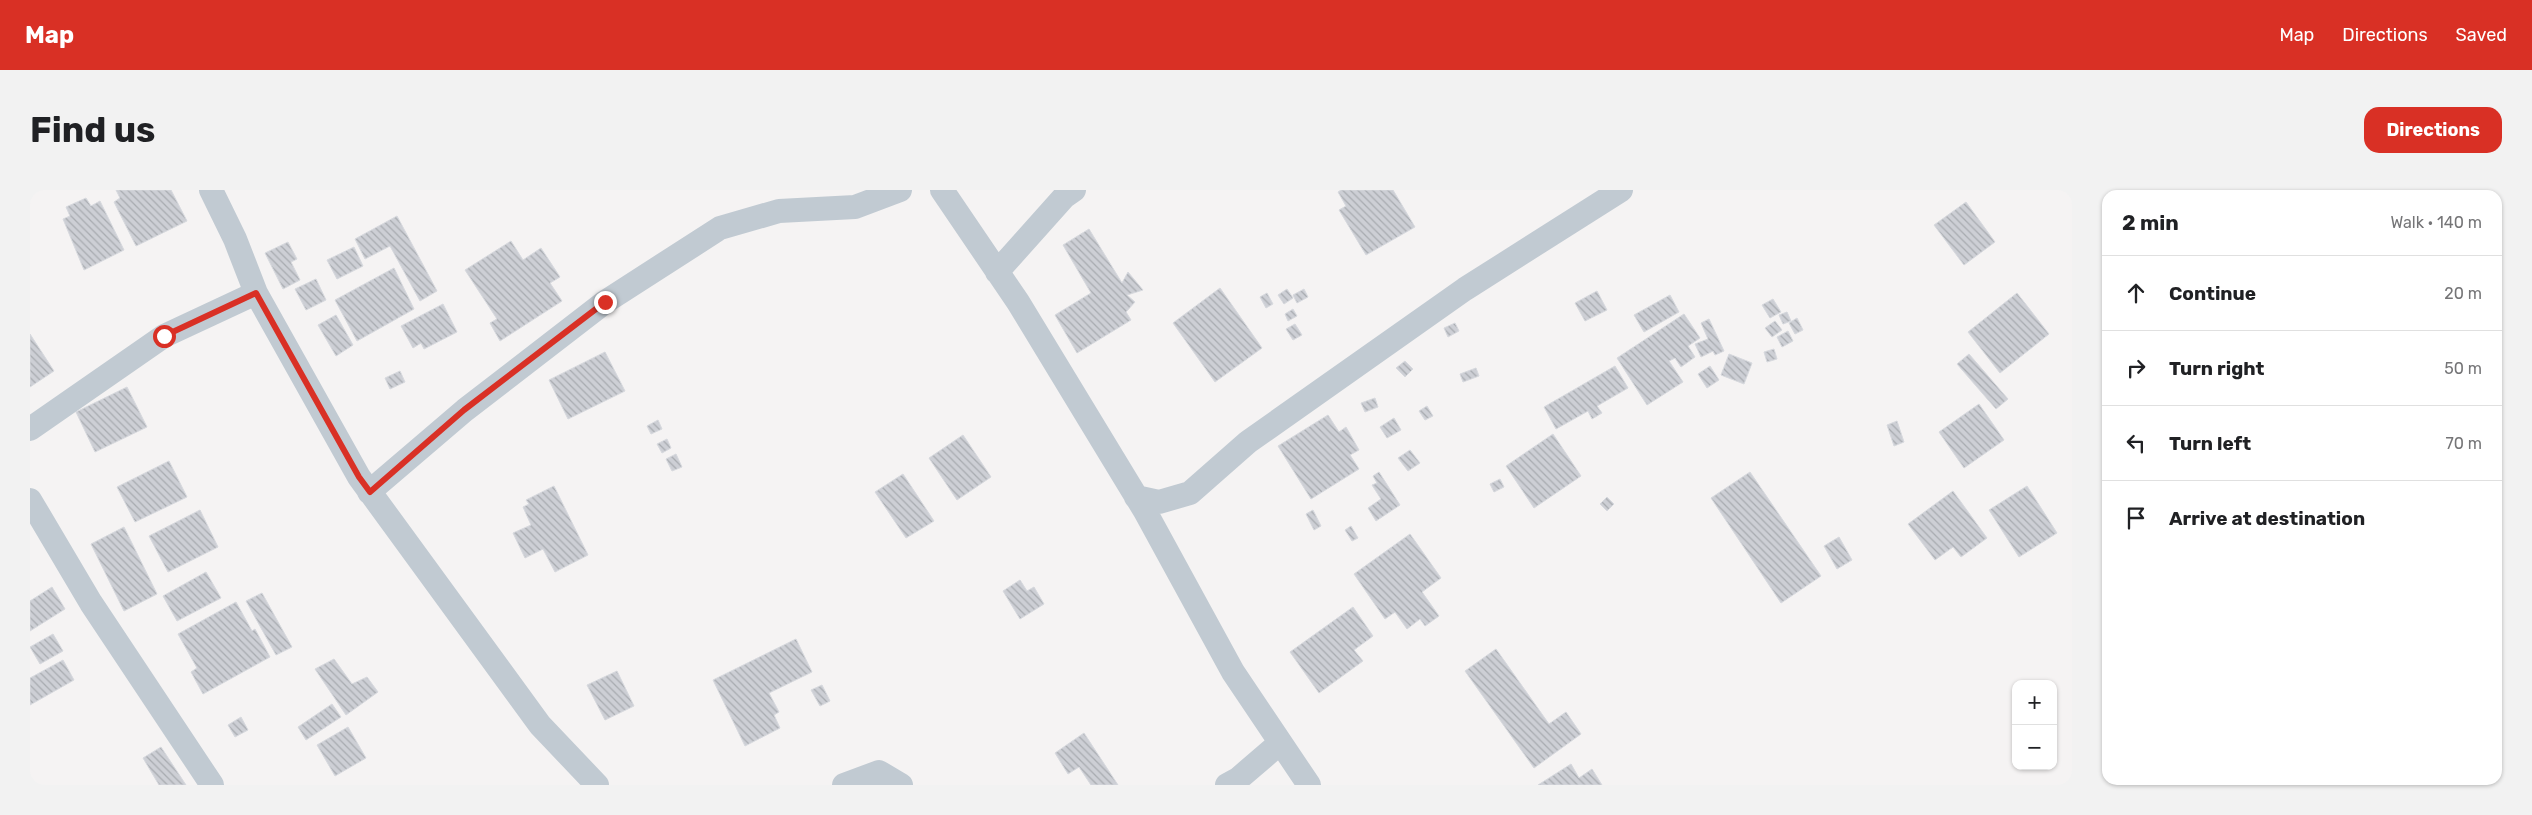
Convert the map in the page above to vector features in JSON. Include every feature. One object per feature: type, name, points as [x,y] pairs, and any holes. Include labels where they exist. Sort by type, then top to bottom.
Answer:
[{"type":"street","points":[[210,190],[234,239],[256,293],[359,477],[540,725],[598,785]]},
{"type":"street","points":[[370,492],[464,410],[605,302],[720,228],[779,210],[855,207],[900,190]]},
{"type":"street","points":[[942,190],[1018,302],[1136,497],[1232,672],[1309,785]]},
{"type":"street","points":[[997,272],[1064,197],[1074,190]]},
{"type":"street","points":[[1136,497],[1159,502],[1190,493],[1248,442],[1465,289],[1621,190]]},
{"type":"street","points":[[30,429],[164,336],[256,293]]},
{"type":"street","points":[[30,500],[90,603],[212,785]]},
{"type":"street","points":[[1227,785],[1238,779],[1280,742]]},
{"type":"street","points":[[844,785],[879,772],[902,785]]},
{"type":"building","points":[[116,190],[171,190],[187,221],[136,246],[114,202],[120,198]]},
{"type":"building","points":[[1341,190],[1393,190],[1415,227],[1366,255],[1339,210],[1346,206],[1338,192]]},
{"type":"building","points":[[86,198],[91,206],[100,201],[124,250],[84,270],[63,219],[70,216],[66,207]]},
{"type":"building","points":[[1966,202],[1995,242],[1964,265],[1934,225]]},
{"type":"building","points":[[397,216],[437,291],[420,301],[390,246],[365,259],[355,239]]},
{"type":"building","points":[[1089,229],[1122,283],[1128,272],[1143,290],[1127,295],[1135,302],[1126,312],[1131,320],[1077,353],[1055,315],[1091,293],[1063,245]]},
{"type":"building","points":[[511,241],[523,260],[541,248],[560,277],[550,283],[562,301],[500,341],[490,323],[497,319],[465,270]]},
{"type":"building","points":[[288,242],[297,259],[291,262],[300,280],[283,289],[265,253]]},
{"type":"building","points":[[354,247],[363,266],[337,279],[327,260]]},
{"type":"building","points":[[394,268],[414,309],[357,341],[335,300]]},
{"type":"building","points":[[316,279],[326,300],[306,310],[295,289]]},
{"type":"building","points":[[1220,288],[1262,348],[1215,382],[1173,323]]},
{"type":"building","points":[[1287,289],[1293,298],[1284,304],[1278,295]]},
{"type":"building","points":[[1304,289],[1308,297],[1297,303],[1293,295]]},
{"type":"building","points":[[1597,291],[1607,310],[1585,321],[1575,303]]},
{"type":"building","points":[[1267,293],[1273,304],[1266,308],[1260,297]]},
{"type":"building","points":[[2017,293],[2049,334],[2000,373],[1968,332]]},
{"type":"building","points":[[1670,295],[1679,312],[1644,332],[1634,315]]},
{"type":"building","points":[[1773,299],[1781,312],[1770,318],[1762,305]]},
{"type":"building","points":[[443,304],[457,332],[424,349],[421,343],[413,348],[401,326]]},
{"type":"building","points":[[1293,309],[1297,316],[1288,321],[1285,314]]},
{"type":"building","points":[[1787,312],[1791,321],[1783,324],[1779,315]]},
{"type":"building","points":[[1684,314],[1700,338],[1688,346],[1695,357],[1681,367],[1675,358],[1669,361],[1683,382],[1647,405],[1617,358]]},
{"type":"building","points":[[336,315],[353,345],[336,356],[318,325]]},
{"type":"building","points":[[1797,318],[1803,330],[1795,334],[1789,323]]},
{"type":"building","points":[[1709,319],[1724,351],[1715,355],[1713,351],[1701,357],[1695,344],[1708,339],[1701,323]]},
{"type":"building","points":[[1775,321],[1782,330],[1772,337],[1765,328]]},
{"type":"building","points":[[1455,323],[1459,331],[1448,337],[1444,328]]},
{"type":"building","points":[[1295,324],[1302,335],[1293,340],[1286,329]]},
{"type":"building","points":[[1788,331],[1793,341],[1782,347],[1777,337]]},
{"type":"building","points":[[30,334],[54,371],[30,387]]},
{"type":"building","points":[[1774,349],[1777,359],[1767,362],[1764,352]]},
{"type":"building","points":[[605,352],[625,391],[568,419],[549,380]]},
{"type":"building","points":[[1729,354],[1752,363],[1744,384],[1721,375]]},
{"type":"building","points":[[1969,354],[2008,399],[1996,409],[1957,364]]},
{"type":"building","points":[[1405,361],[1413,369],[1405,377],[1396,368]]},
{"type":"building","points":[[1615,366],[1628,388],[1597,406],[1602,413],[1592,419],[1588,411],[1556,429],[1544,407]]},
{"type":"building","points":[[1710,366],[1719,380],[1707,388],[1698,374]]},
{"type":"building","points":[[1476,368],[1479,376],[1463,382],[1460,374]]},
{"type":"building","points":[[400,371],[405,382],[390,389],[385,378]]},
{"type":"building","points":[[127,387],[147,427],[95,452],[76,412]]},
{"type":"building","points":[[1375,398],[1378,407],[1365,412],[1361,403]]},
{"type":"building","points":[[1979,404],[2004,440],[1964,468],[1939,432]]},
{"type":"building","points":[[1427,406],[1433,416],[1425,420],[1419,411]]},
{"type":"building","points":[[1328,415],[1339,432],[1346,427],[1359,450],[1350,455],[1359,469],[1311,499],[1278,446]]},
{"type":"building","points":[[1394,418],[1401,430],[1387,438],[1380,427]]},
{"type":"building","points":[[658,420],[662,429],[651,434],[647,426]]},
{"type":"building","points":[[1897,421],[1904,442],[1894,446],[1887,425]]},
{"type":"building","points":[[1553,434],[1581,476],[1534,508],[1506,466]]},
{"type":"building","points":[[963,435],[991,477],[957,500],[929,458]]},
{"type":"building","points":[[667,439],[671,448],[662,453],[657,444]]},
{"type":"building","points":[[1410,450],[1420,463],[1408,471],[1398,458]]},
{"type":"building","points":[[676,454],[682,467],[672,471],[666,459]]},
{"type":"building","points":[[169,461],[187,497],[135,522],[117,487]]},
{"type":"building","points":[[1379,472],[1400,505],[1376,521],[1368,508],[1381,499],[1372,485],[1377,483],[1373,476]]},
{"type":"building","points":[[1750,472],[1821,576],[1781,603],[1711,498]]},
{"type":"building","points":[[903,474],[934,521],[906,538],[875,492]]},
{"type":"building","points":[[1500,479],[1504,487],[1494,492],[1490,484]]},
{"type":"building","points":[[554,486],[588,555],[555,572],[543,549],[525,558],[513,533],[531,525],[523,507],[529,504],[526,500]]},
{"type":"building","points":[[2027,486],[2057,533],[2019,557],[1989,510]]},
{"type":"building","points":[[1953,491],[1987,538],[1961,557],[1953,547],[1935,560],[1908,524]]},
{"type":"building","points":[[1607,497],[1614,504],[1607,511],[1600,504]]},
{"type":"building","points":[[200,510],[218,547],[168,572],[149,536]]},
{"type":"building","points":[[1313,510],[1321,526],[1314,530],[1306,514]]},
{"type":"building","points":[[1351,526],[1358,538],[1352,541],[1345,530]]},
{"type":"building","points":[[124,527],[157,594],[124,611],[91,544]]},
{"type":"building","points":[[1410,534],[1441,578],[1422,592],[1439,616],[1425,626],[1420,619],[1407,629],[1395,612],[1385,619],[1354,574]]},
{"type":"building","points":[[1839,537],[1852,560],[1837,569],[1824,546]]},
{"type":"building","points":[[206,572],[221,598],[177,621],[163,596]]},
{"type":"building","points":[[1020,580],[1027,591],[1034,587],[1044,604],[1020,619],[1003,591]]},
{"type":"building","points":[[52,587],[65,609],[30,631],[30,601]]},
{"type":"building","points":[[262,593],[292,647],[276,655],[246,601]]},
{"type":"building","points":[[236,602],[252,631],[255,629],[270,657],[203,694],[191,672],[197,668],[178,634]]},
{"type":"building","points":[[1353,607],[1373,636],[1354,650],[1363,661],[1319,693],[1290,652]]},
{"type":"building","points":[[53,634],[63,651],[40,664],[30,647]]},
{"type":"building","points":[[796,639],[812,672],[769,693],[779,712],[774,715],[780,728],[745,746],[713,680]]},
{"type":"building","points":[[1496,649],[1549,724],[1566,712],[1581,734],[1534,768],[1465,671]]},
{"type":"building","points":[[334,659],[352,684],[367,677],[378,692],[346,715],[315,669]]},
{"type":"building","points":[[63,660],[74,680],[30,705],[30,678]]},
{"type":"building","points":[[617,671],[634,706],[605,720],[587,685]]},
{"type":"building","points":[[822,685],[830,701],[820,706],[811,690]]},
{"type":"building","points":[[332,704],[341,717],[306,740],[298,727]]},
{"type":"building","points":[[241,717],[248,730],[235,737],[228,725]]},
{"type":"building","points":[[348,727],[366,758],[335,776],[317,745]]},
{"type":"building","points":[[1084,733],[1118,785],[1091,785],[1079,767],[1068,774],[1055,753]]},
{"type":"building","points":[[161,747],[186,785],[159,785],[143,758]]},
{"type":"building","points":[[1571,764],[1579,778],[1592,769],[1602,785],[1538,785]]},
{"type":"route","points":[[164,336],[256,293],[359,477],[370,492],[464,410],[605,302]]}]
